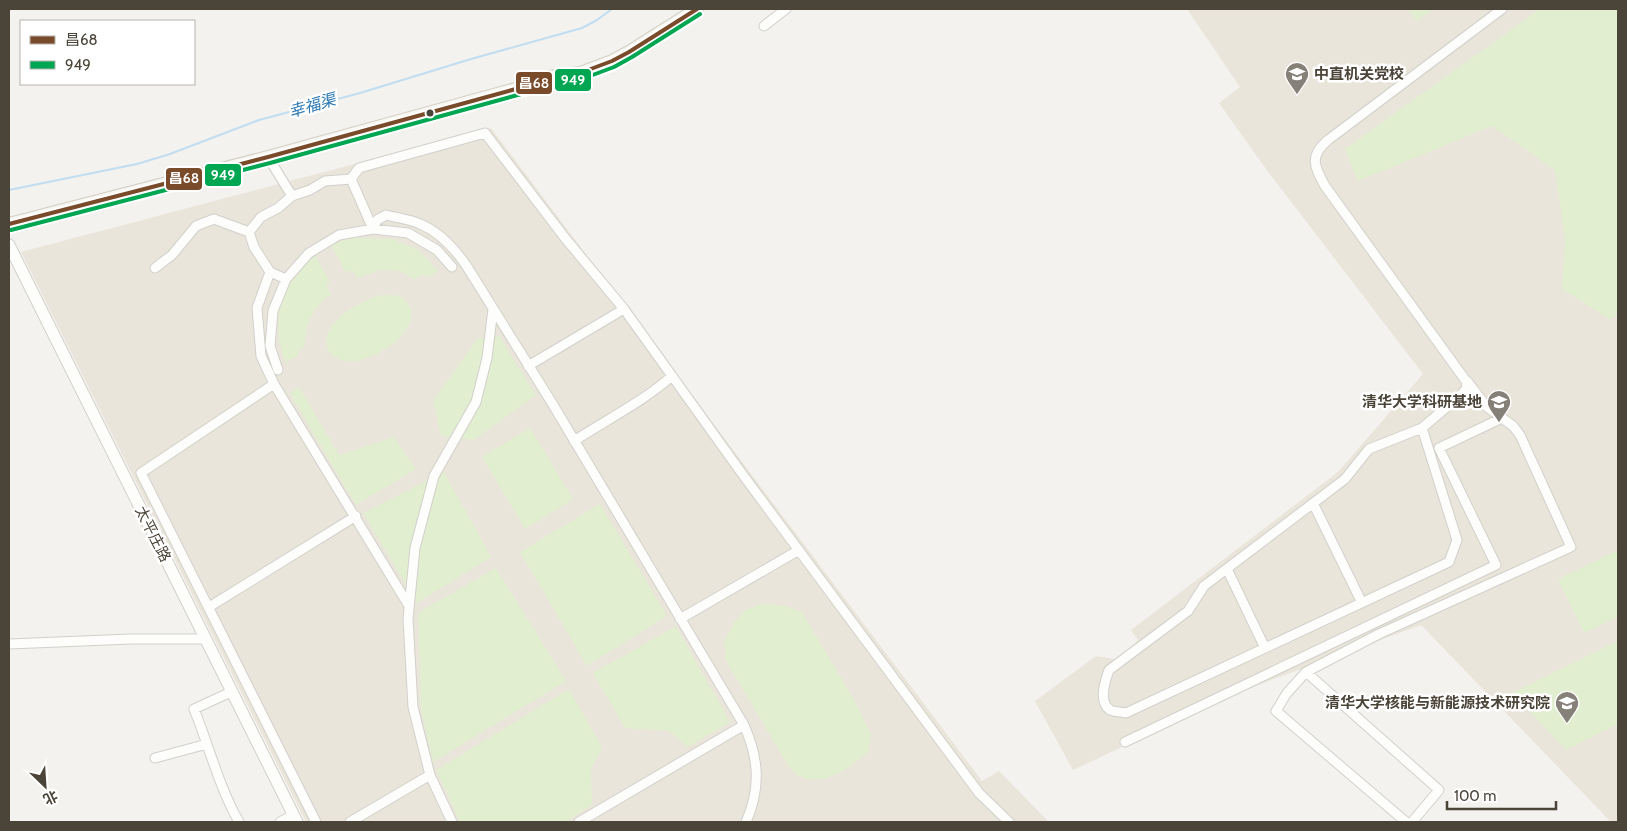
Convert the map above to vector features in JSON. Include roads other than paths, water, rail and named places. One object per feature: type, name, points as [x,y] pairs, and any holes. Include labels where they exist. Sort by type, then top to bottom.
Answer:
[{"type":"main road","points":[[9,224],[513,90],[550,77],[580,73],[612,61],[629,52],[697,9]]},
{"type":"street","points":[[764,26],[786,9]]},
{"type":"street","points":[[1406,822],[1276,711],[1287,693],[1306,672],[1379,634],[1571,548],[1520,435],[1513,426],[1487,407],[1466,381],[1325,186],[1316,171],[1316,153],[1328,140],[1502,9]]},
{"type":"street","points":[[249,232],[261,217],[278,208],[292,196],[310,190],[325,181],[351,179],[360,168],[485,133],[565,238],[624,309],[743,475],[979,793],[1009,822]]},
{"type":"street","points":[[268,156],[292,196]]},
{"type":"street","points":[[351,179],[373,229]]},
{"type":"street","points":[[373,229],[377,220],[386,215],[420,224],[438,234],[453,246],[466,265],[744,725],[751,741],[757,775],[756,793],[746,822]]},
{"type":"street","points":[[155,268],[172,255],[196,226],[214,220],[249,232]]},
{"type":"street","points":[[278,370],[270,346],[272,311],[286,279],[309,253],[339,236],[373,229],[408,233],[437,250],[452,267]]},
{"type":"street","points":[[249,232],[254,247],[270,272],[286,279]]},
{"type":"street","name":"太平庄路","points":[[9,245],[295,819]]},
{"type":"street","points":[[270,272],[258,308],[261,356],[274,384],[409,606]]},
{"type":"street","points":[[452,822],[430,775],[413,707],[408,619],[409,606],[415,548],[434,476],[476,402],[487,358],[492,309]]},
{"type":"street","points":[[528,366],[624,309]]},
{"type":"street","points":[[574,441],[600,423],[659,388],[672,376]]},
{"type":"street","points":[[1422,428],[1457,540],[1449,562],[1126,713],[1110,710],[1105,704],[1103,693],[1108,670],[1188,611],[1204,586],[1345,479],[1369,449],[1422,428],[1462,394],[1467,387],[1466,381]]},
{"type":"street","points":[[274,384],[141,473],[316,822]]},
{"type":"street","points":[[1125,742],[1496,565],[1439,448],[1502,418]]},
{"type":"street","points":[[1313,503],[1362,603]]},
{"type":"street","points":[[209,607],[356,516]]},
{"type":"street","points":[[680,619],[799,550]]},
{"type":"street","points":[[1227,569],[1265,648]]},
{"type":"street","points":[[9,644],[131,639],[206,639]]},
{"type":"street","points":[[1306,672],[1439,790],[1412,822]]},
{"type":"street","points":[[231,692],[194,709],[232,810],[239,822]]},
{"type":"street","points":[[579,822],[744,725]]},
{"type":"street","points":[[155,758],[207,744]]},
{"type":"street","points":[[350,822],[430,775]]},
{"type":"street","points":[[280,822],[295,819]]},
{"type":"waterway","name":"幸福渠","points":[[9,190],[137,164],[170,154],[259,120],[360,93],[582,28],[612,9]]},
{"type":"place","name":"中直机关党校","points":[[1297,95]]},
{"type":"place","name":"清华大学科研基地","points":[[1499,423]]},
{"type":"place","name":"清华大学核能与新能源技术研究院","points":[[1567,724]]}]
